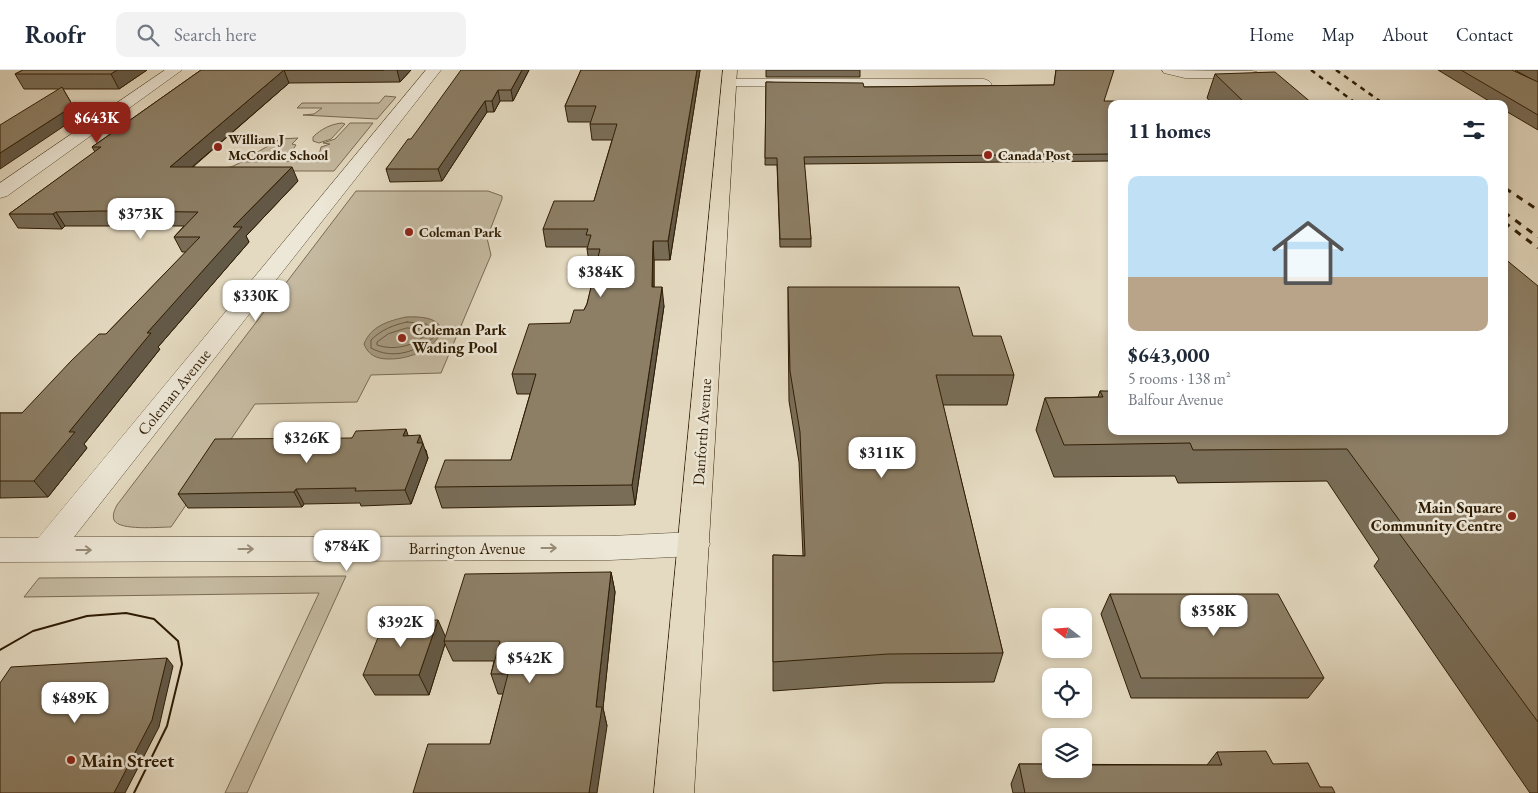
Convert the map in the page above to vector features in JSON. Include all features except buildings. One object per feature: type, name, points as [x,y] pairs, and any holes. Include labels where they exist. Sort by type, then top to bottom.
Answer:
[{"type":"main road","name":"Danforth Avenue","points":[[674,793],[729,76]]},
{"type":"street","points":[[0,192],[175,70]]},
{"type":"street","name":"Coleman Avenue","points":[[46,550],[434,70]]},
{"type":"street","points":[[1170,70],[1184,74],[1264,76]]},
{"type":"street","points":[[729,76],[984,84]]},
{"type":"street","name":"Barrington Avenue","points":[[0,550],[610,548],[694,544]]},
{"type":"shaded area","points":[[385,96],[396,97],[377,119],[303,115],[314,114],[322,108],[297,108],[302,103],[379,103]]},
{"type":"shaded area","points":[[342,123],[345,124],[331,139],[319,143],[313,141],[313,137],[323,129]]},
{"type":"shaded area","points":[[350,123],[373,123],[334,171],[197,171],[231,167],[242,162],[301,161],[319,155],[321,147],[330,144],[323,143],[335,139]]},
{"type":"shaded area","points":[[298,138],[292,144],[296,145],[291,151],[278,158],[263,161],[240,161],[248,153],[256,153],[280,139]]},
{"type":"shaded area","name":"Coleman Park","points":[[356,191],[488,191],[502,196],[487,238],[491,255],[441,373],[371,375],[357,402],[255,404],[171,527],[131,527],[117,523],[113,516],[117,505]]},
{"type":"shaded area","points":[[346,576],[247,793],[225,793],[319,593],[24,597],[39,578]]},
{"type":"water","name":"Coleman Park Wading Pool","points":[[406,317],[425,318],[437,322],[441,329],[438,337],[431,345],[405,357],[388,359],[373,356],[364,344],[371,333],[381,325]]},
{"type":"tram line","points":[[0,650],[33,631],[87,616],[126,613],[154,619],[178,641],[182,664],[167,726],[134,793]]},
{"type":"railway","points":[[1311,70],[1352,100]]},
{"type":"railway","points":[[1336,70],[1378,100]]},
{"type":"railway","points":[[1508,190],[1538,210]]},
{"type":"railway","points":[[1508,215],[1538,237]]},
{"type":"railway","points":[[1508,225],[1538,248]]},
{"type":"place","name":"William J McCordic School","points":[[218,147]]},
{"type":"place","name":"Canada Post","points":[[988,155]]},
{"type":"place","name":"Coleman Park","points":[[409,232]]},
{"type":"place","name":"Coleman Park Wading Pool","points":[[402,338]]},
{"type":"place","name":"Main Square Community Centre","points":[[1512,516]]},
{"type":"place","name":"Main Street","points":[[71,760]]}]
